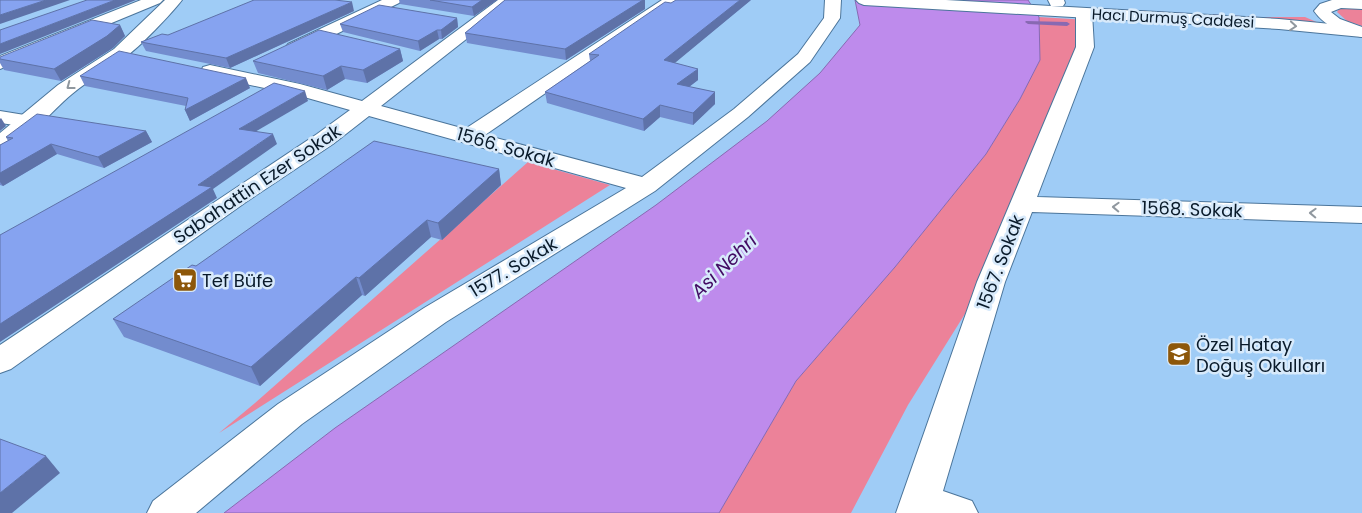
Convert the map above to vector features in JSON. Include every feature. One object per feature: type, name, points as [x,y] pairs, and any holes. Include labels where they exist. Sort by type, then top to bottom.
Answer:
[{"type":"street","points":[[0,62],[155,0]]},
{"type":"street","points":[[120,53],[174,0]]},
{"type":"street","name":"Sabahattin Ezer Sokak","points":[[0,361],[237,197],[325,139],[367,108],[421,58],[468,22],[508,0]]},
{"type":"street","points":[[469,136],[672,0]]},
{"type":"street","name":"1577. Sokak","points":[[167,513],[290,414],[435,315],[646,186],[741,113],[804,58],[832,18],[833,0]]},
{"type":"street","name":"Hacı Durmuş Caddesi","points":[[864,0],[1256,13],[1296,12],[1333,3],[1362,4]]},
{"type":"street","name":"Hacı Durmuş Caddesi","points":[[1004,0],[1362,32]]},
{"type":"street","points":[[277,55],[387,3]]},
{"type":"street","points":[[353,4],[387,3],[409,12]]},
{"type":"street","points":[[1333,3],[1322,11],[1325,16],[1335,22],[1362,32]]},
{"type":"street","name":"1567. Sokak","points":[[917,507],[991,282],[1085,47],[1067,7]]},
{"type":"street","points":[[321,35],[348,41]]},
{"type":"street","points":[[0,144],[30,121],[65,89],[102,63],[120,53],[152,41]]},
{"type":"street","points":[[120,53],[139,56]]},
{"type":"street","points":[[233,76],[260,63]]},
{"type":"street","name":"1566. Sokak","points":[[193,68],[300,90],[646,186]]},
{"type":"street","points":[[247,99],[273,85]]},
{"type":"street","points":[[0,117],[30,121]]},
{"type":"street","name":"1568. Sokak","points":[[1023,204],[1362,214]]},
{"type":"street","points":[[917,507],[958,513]]},
{"type":"shaded area","points":[[1073,7],[1260,17],[1305,17],[1321,24]]},
{"type":"shaded area","points":[[1362,7],[1362,26],[1347,21],[1337,12],[1339,9]]},
{"type":"shaded area","points":[[1039,17],[1088,20],[993,269],[908,405],[851,513],[719,513],[796,381],[895,267],[986,154],[1020,99],[1040,60]]},
{"type":"shaded area","points":[[528,162],[610,185],[219,433],[255,403]]},
{"type":"water","name":"Asi Nehri","points":[[855,0],[1028,0],[1039,17],[1040,60],[1020,99],[986,154],[895,267],[796,381],[719,513],[224,513],[335,428],[656,205],[767,121],[820,73],[860,25]]},
{"type":"building","points":[[0,0],[46,0],[0,15]]},
{"type":"building","points":[[87,0],[115,0],[0,44],[0,30]]},
{"type":"building","points":[[254,0],[335,0],[352,2],[226,58],[141,42],[162,34],[168,35]]},
{"type":"building","points":[[430,0],[482,0],[472,7]]},
{"type":"building","points":[[505,0],[643,0],[565,49],[465,33]]},
{"type":"building","points":[[676,0],[740,0],[664,60],[698,69],[677,84],[715,92],[693,113],[660,105],[643,119],[545,92],[599,55],[589,54],[665,2],[671,3]]},
{"type":"building","points":[[379,5],[457,18],[441,30],[437,30],[418,41],[340,24]]},
{"type":"building","points":[[92,20],[120,25],[107,36],[54,69],[0,59],[0,57]]},
{"type":"building","points":[[319,30],[400,49],[363,70],[341,66],[323,76],[253,61]]},
{"type":"building","points":[[119,51],[246,78],[185,110],[188,98],[80,76]]},
{"type":"building","points":[[274,83],[305,91],[239,129],[273,134],[198,185],[212,187],[0,324],[0,235]]},
{"type":"building","points":[[37,114],[146,131],[98,157],[51,144],[0,173],[0,145],[13,138],[6,137]]},
{"type":"building","points":[[374,141],[499,169],[438,223],[427,220],[359,278],[356,277],[251,367],[113,319],[192,265],[196,266]]},
{"type":"building","points":[[0,439],[46,456],[0,493]]},
{"type":"waterway","points":[[1028,22],[1067,24]]},
{"type":"place","name":"Tef Büfe","points":[[185,280]]},
{"type":"place","name":"Özel Hatay Doğuş Okulları","points":[[1179,354]]}]
